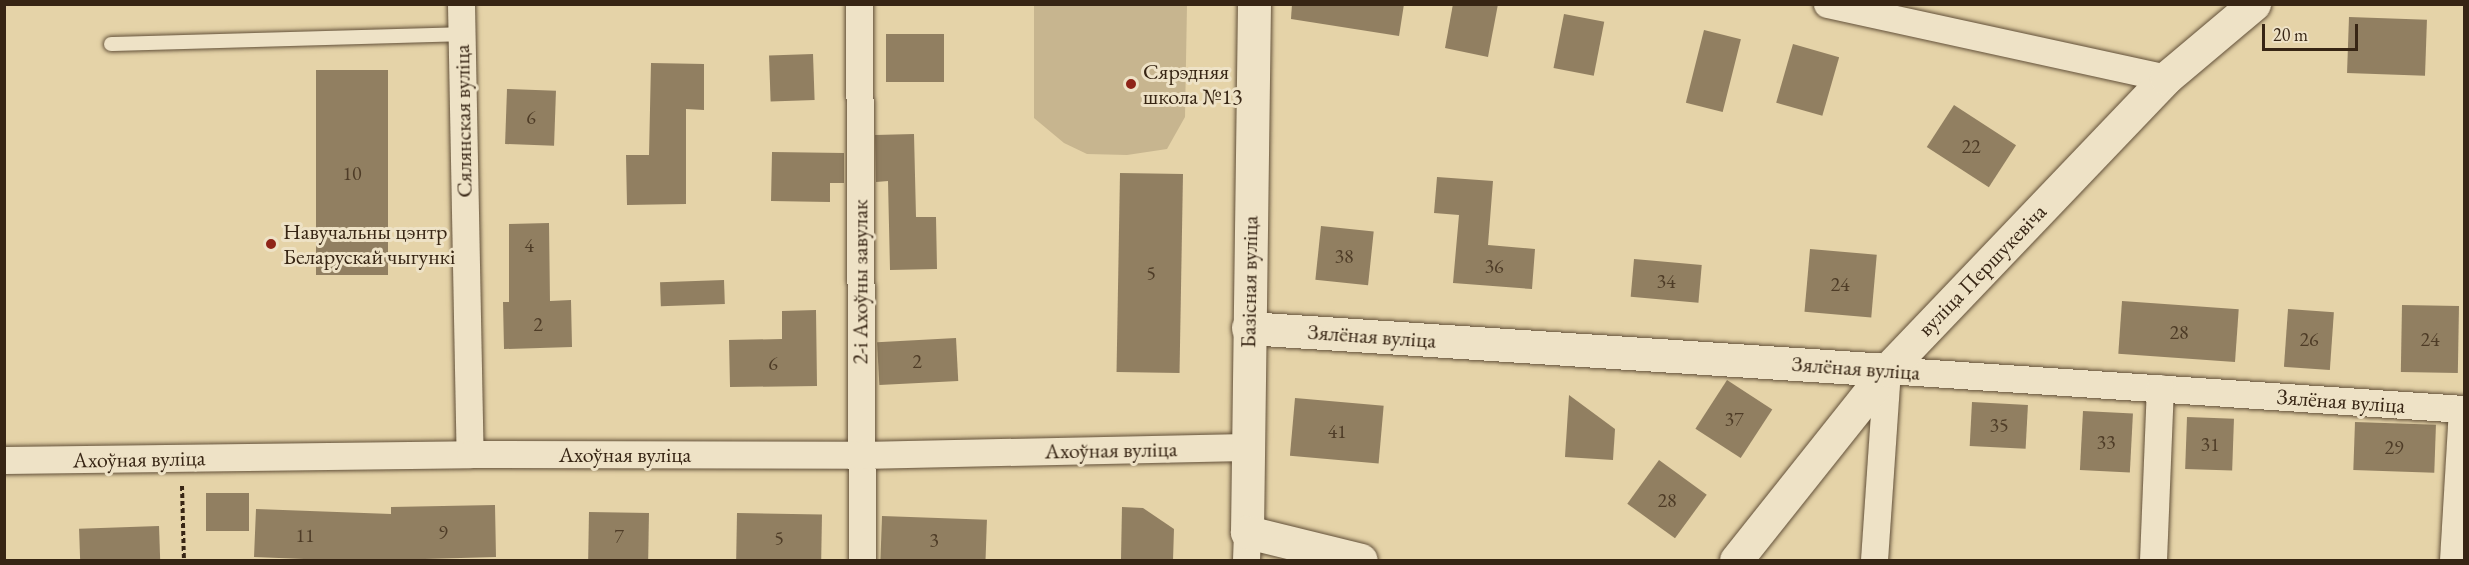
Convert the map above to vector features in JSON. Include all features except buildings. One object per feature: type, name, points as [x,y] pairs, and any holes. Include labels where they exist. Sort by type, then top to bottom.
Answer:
[{"type":"main road","name":"Базісная вуліца","points":[[1247,546],[1246,447],[1254,4]]},
{"type":"main road","name":"вуліца Першукевіча","points":[[1736,561],[1887,370],[2166,78],[2242,8]]},
{"type":"main road","name":"Зялёная вуліца","points":[[1248,328],[1887,370]]},
{"type":"main road","points":[[1247,546],[1361,561]]},
{"type":"street","name":"Сялянская вуліца","points":[[461,4],[470,454]]},
{"type":"street","name":"2-і Ахоўны завулак","points":[[859,4],[862,561]]},
{"type":"street","points":[[1827,4],[2166,78]]},
{"type":"street","points":[[1874,561],[1887,370]]},
{"type":"street","name":"Зялёная вуліца","points":[[1887,370],[2463,409]]},
{"type":"street","points":[[2153,561],[2160,388]]},
{"type":"street","points":[[2453,561],[2463,409]]},
{"type":"street","name":"Ахоўная вуліца","points":[[4,460],[470,454],[861,455],[1246,447]]},
{"type":"lane","points":[[111,44],[461,34]]},
{"type":"path","points":[[182,458],[184,561]]},
{"type":"shaded area","name":"Сярэдняя школа №13","points":[[1034,5],[1187,5],[1185,117],[1167,149],[1127,155],[1087,154],[1064,143],[1034,118]]},
{"type":"place","name":"Сярэдняя школа №13","points":[[1131,84]]},
{"type":"place","name":"Навучальны цэнтр Беларускай чыгункі","points":[[271,244]]}]
